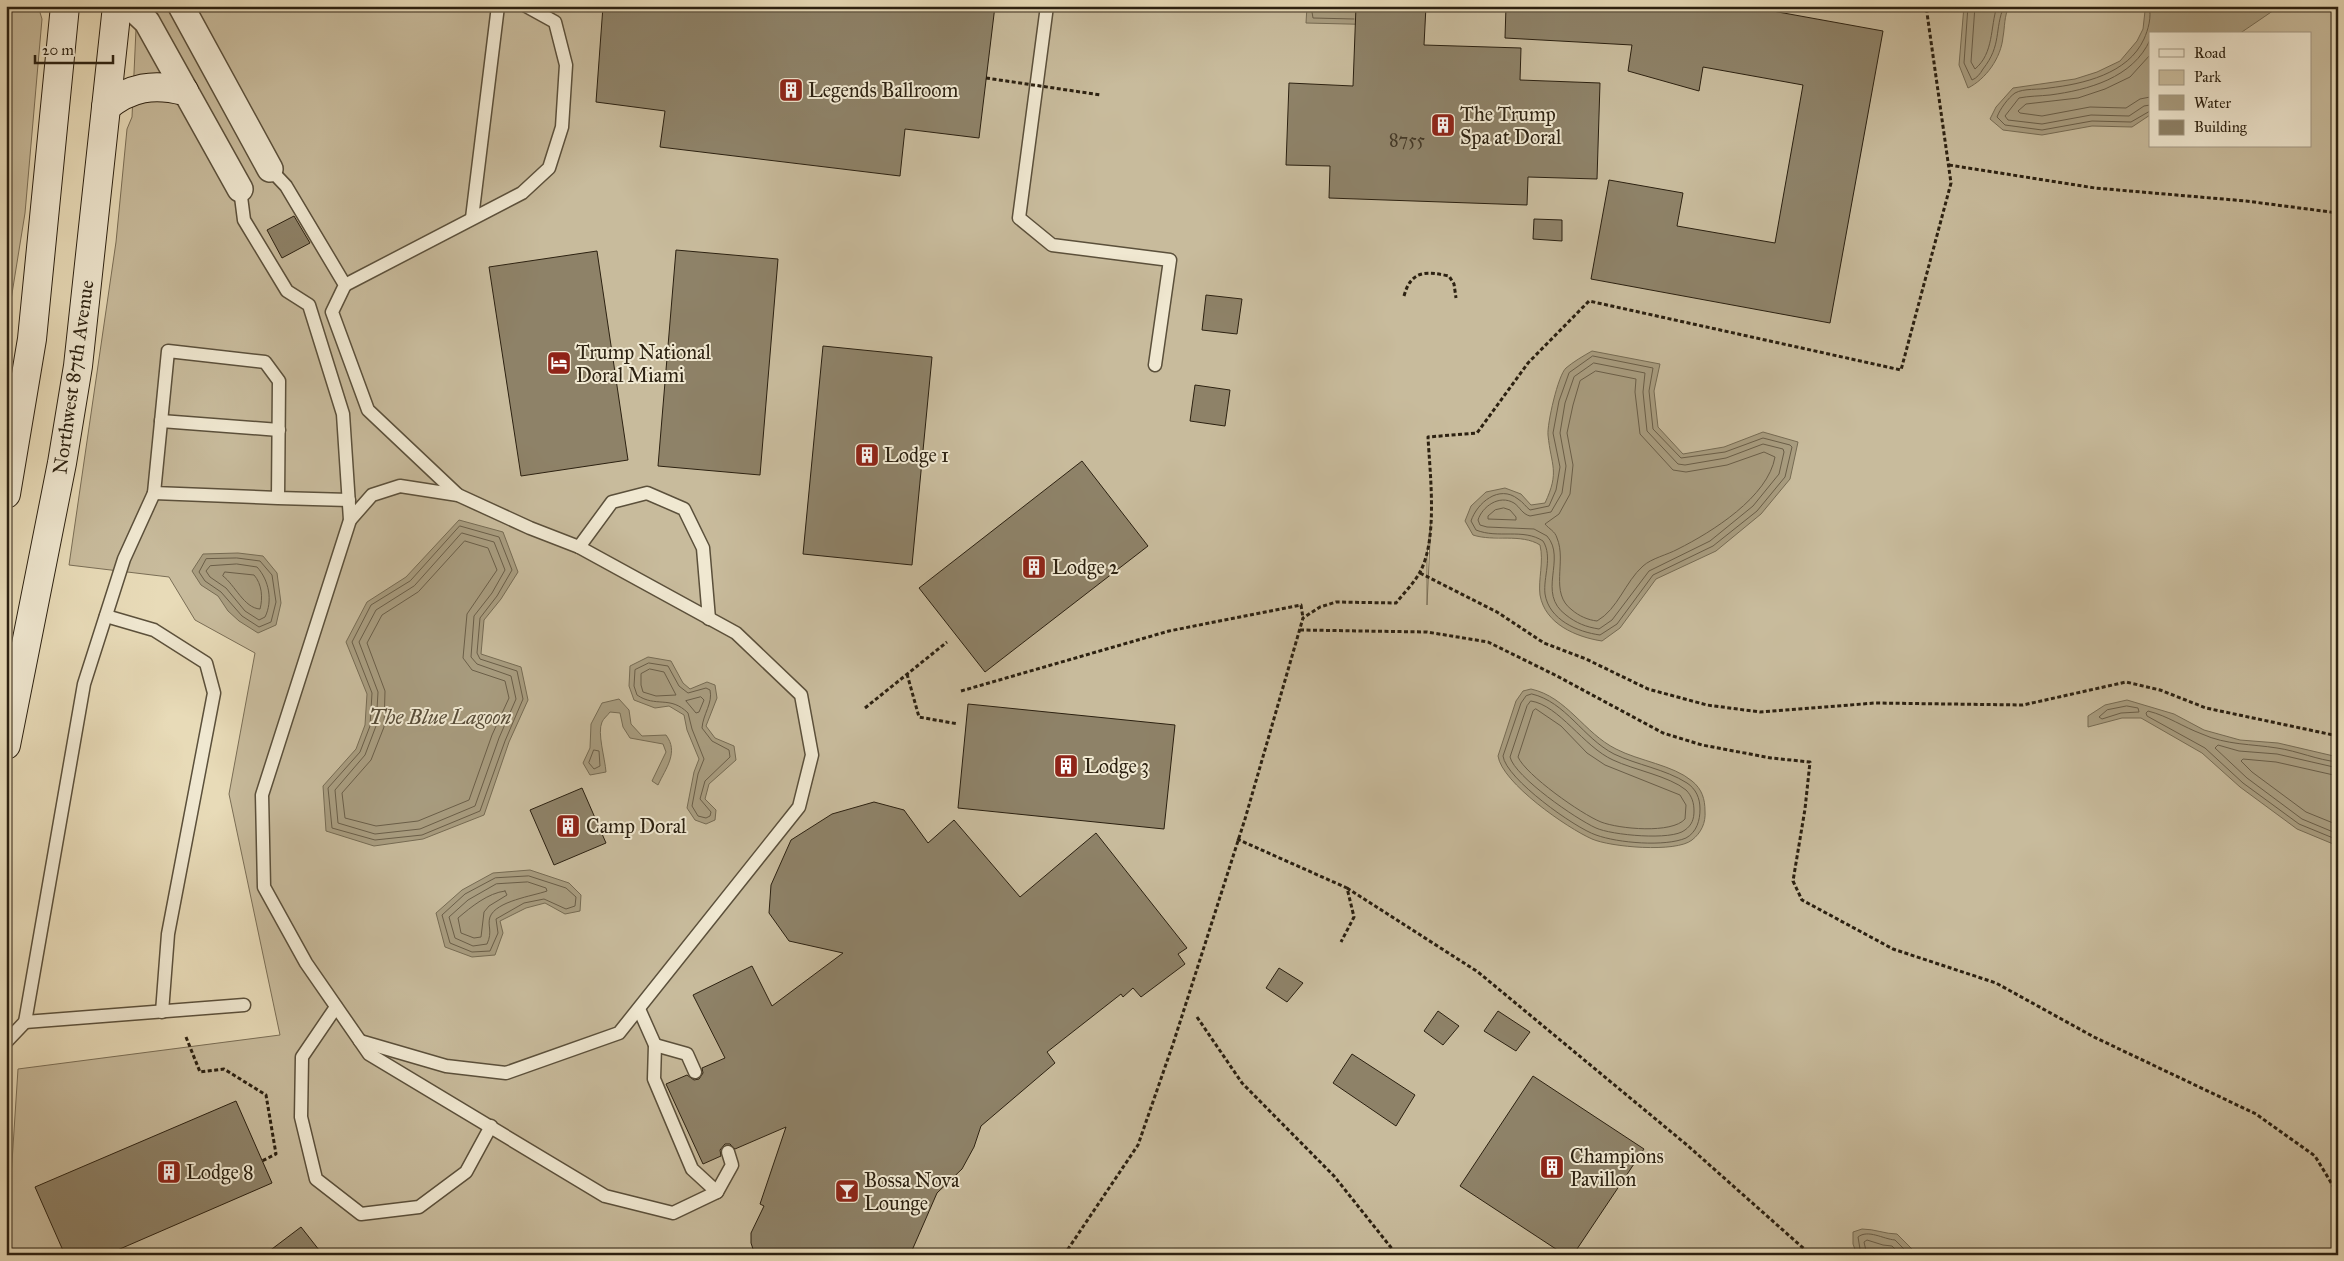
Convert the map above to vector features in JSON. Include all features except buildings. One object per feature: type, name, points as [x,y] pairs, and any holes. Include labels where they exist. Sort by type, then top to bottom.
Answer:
[{"type":"main road","points":[[6,494],[11,437],[32,339],[65,6]]},
{"type":"main road","name":"Northwest 87th Avenue","points":[[6,745],[62,463],[78,366],[117,6]]},
{"type":"main road","points":[[106,107],[128,92],[146,86],[166,86],[184,91]]},
{"type":"street","points":[[130,6],[148,22],[184,91],[240,189]]},
{"type":"street","points":[[181,6],[270,169]]},
{"type":"lane","points":[[472,218],[498,6]]},
{"type":"lane","points":[[458,495],[368,410],[332,312],[345,285],[522,193],[549,168],[562,127],[566,65],[555,22],[526,6]]},
{"type":"lane","points":[[1047,6],[1019,218],[1052,245],[1170,260],[1155,365]]},
{"type":"lane","points":[[270,169],[286,186],[345,285]]},
{"type":"lane","points":[[240,189],[244,220],[287,291],[309,305],[343,414],[350,520],[262,795],[264,887],[306,963],[369,1054],[605,1196],[673,1213],[717,1192],[732,1165],[728,1152]]},
{"type":"lane","points":[[6,1042],[25,1022],[84,684],[124,559],[154,493],[168,351],[264,362],[279,382],[278,498]]},
{"type":"lane","points":[[161,421],[279,430]]},
{"type":"lane","points":[[350,520],[372,495],[400,486],[458,495],[530,528],[579,547],[736,633],[801,695],[812,755],[799,807],[619,1033],[506,1073],[446,1066],[360,1040]]},
{"type":"lane","points":[[154,493],[349,500]]},
{"type":"lane","points":[[579,547],[612,502],[647,493],[684,509],[703,548],[709,619]]},
{"type":"lane","points":[[106,616],[154,630],[206,662],[214,693],[168,934],[162,1012]]},
{"type":"lane","points":[[25,1022],[244,1006]]},
{"type":"lane","points":[[336,1007],[302,1057],[301,1117],[316,1179],[354,1209],[361,1214],[419,1207],[466,1172],[491,1126]]},
{"type":"lane","points":[[639,1009],[655,1045],[654,1079],[692,1169],[717,1192]]},
{"type":"lane","points":[[655,1045],[687,1054],[695,1072]]},
{"type":"path","points":[[1303,618],[1320,607],[1336,602],[1396,603],[1420,573],[1427,555],[1432,506],[1428,437],[1477,433],[1528,362],[1589,301],[1901,370],[1951,183],[1926,6]]},
{"type":"path","points":[[986,78],[1102,95]]},
{"type":"path","points":[[1949,165],[2095,188],[2246,200],[2338,213]]},
{"type":"path","points":[[1404,296],[1407,284],[1419,275],[1429,272],[1449,276],[1454,284],[1456,298]]},
{"type":"path","points":[[1420,573],[1497,612],[1544,643],[1586,659],[1648,689],[1706,705],[1760,712],[1876,702],[2023,706],[2126,682],[2160,690],[2206,708],[2338,736]]},
{"type":"path","points":[[961,691],[1168,631],[1301,605],[1303,618],[1300,630],[1237,839],[1173,1044],[1138,1145],[1064,1255]]},
{"type":"path","points":[[1300,630],[1427,632],[1488,642],[1557,676],[1663,733],[1702,746],[1771,758],[1810,762],[1805,809],[1793,881],[1802,900],[1893,949],[1996,983],[2094,1037],[2256,1114],[2315,1156],[2338,1194]]},
{"type":"path","points":[[865,708],[947,642]]},
{"type":"path","points":[[907,674],[918,718],[958,724]]},
{"type":"path","points":[[1237,839],[1347,888],[1478,972],[1687,1145],[1810,1255]]},
{"type":"path","points":[[1341,942],[1354,917],[1347,888]]},
{"type":"path","points":[[1197,1017],[1242,1083],[1334,1176],[1397,1255]]},
{"type":"path","points":[[186,1037],[200,1072],[224,1069],[266,1095],[276,1154],[262,1161]]},
{"type":"green space","points":[[6,6],[38,6],[42,19],[25,213],[6,331]]},
{"type":"green space","points":[[141,6],[2338,6],[2338,1255],[6,1255],[18,1069],[280,1035],[229,794],[255,653],[195,620],[169,577],[69,565],[116,242],[127,129],[132,117],[136,29]],"holes":[[[1431,520],[1427,605],[1427,555]]]},
{"type":"water","points":[[1307,6],[1388,6],[1388,25],[1306,23]]},
{"type":"water","points":[[1964,6],[2009,6],[2005,18],[2002,45],[1996,60],[1981,79],[1968,88],[1959,65]]},
{"type":"water","points":[[2143,6],[2280,6],[2242,32],[2149,32],[2149,116],[2132,127],[2092,126],[2042,135],[2003,130],[1990,119],[1996,107],[2013,88],[2075,79],[2097,72],[2120,61],[2137,41],[2143,29],[2145,11]]},
{"type":"water","points":[[1592,351],[1660,364],[1654,391],[1658,427],[1683,454],[1724,447],[1763,432],[1798,442],[1790,479],[1761,514],[1716,551],[1656,579],[1620,628],[1602,641],[1572,632],[1548,614],[1540,595],[1540,545],[1524,539],[1490,538],[1473,535],[1465,521],[1471,506],[1486,492],[1505,488],[1521,494],[1531,505],[1545,503],[1550,492],[1553,476],[1548,429],[1557,389],[1566,368]]},
{"type":"water","name":"The Blue Lagoon","points":[[459,520],[503,532],[518,572],[501,599],[484,620],[481,654],[521,667],[528,700],[509,742],[484,815],[423,839],[374,846],[326,831],[323,786],[356,749],[365,725],[367,694],[346,642],[367,602],[406,577]]},
{"type":"water","points":[[238,553],[263,556],[277,573],[281,603],[276,625],[258,633],[239,621],[228,611],[218,596],[201,585],[192,571],[203,554]]},
{"type":"water","points":[[648,657],[671,661],[683,683],[690,689],[707,682],[715,685],[717,698],[706,726],[715,738],[734,746],[736,760],[709,784],[705,799],[716,810],[715,820],[706,824],[695,820],[687,808],[694,772],[699,759],[687,730],[684,715],[669,706],[655,708],[634,700],[629,686],[630,666]]},
{"type":"water","points":[[1531,689],[1544,693],[1565,707],[1594,734],[1616,749],[1666,767],[1692,781],[1701,791],[1704,798],[1704,824],[1698,834],[1684,844],[1658,848],[1601,842],[1567,825],[1537,804],[1511,779],[1502,767],[1498,756],[1516,701],[1523,691]]},
{"type":"water","points":[[619,699],[629,710],[631,724],[642,736],[666,735],[670,741],[670,760],[658,785],[652,781],[666,752],[663,744],[630,738],[623,727],[620,713],[610,712],[601,727],[606,772],[590,775],[583,763],[590,748],[591,724],[602,703]]},
{"type":"water","points":[[2127,700],[2174,714],[2204,730],[2240,740],[2278,743],[2338,757],[2338,846],[2297,829],[2240,787],[2202,753],[2141,718],[2122,718],[2088,727],[2088,716],[2105,705]]},
{"type":"water","points":[[530,870],[569,883],[581,895],[580,911],[565,914],[545,903],[526,908],[500,921],[503,933],[495,955],[472,957],[445,947],[436,913],[462,890],[493,873]]},
{"type":"water","points":[[1862,1229],[1897,1234],[1918,1255],[1857,1255],[1853,1244],[1853,1232]]},
{"type":"place","name":"Legends Ballroom","points":[[791,90]]},
{"type":"place","name":"The Trump Spa at Doral","points":[[1443,125]]},
{"type":"place","name":"Trump National Doral Miami","points":[[559,363]]},
{"type":"place","name":"Lodge 1","points":[[867,455]]},
{"type":"place","name":"Lodge 2","points":[[1034,567]]},
{"type":"place","name":"Lodge 3","points":[[1066,766]]},
{"type":"place","name":"Camp Doral","points":[[568,826]]},
{"type":"place","name":"Champions Pavillon","points":[[1552,1167]]},
{"type":"place","name":"Lodge 8","points":[[169,1172]]},
{"type":"place","name":"Bossa Nova Lounge","points":[[847,1191]]}]
